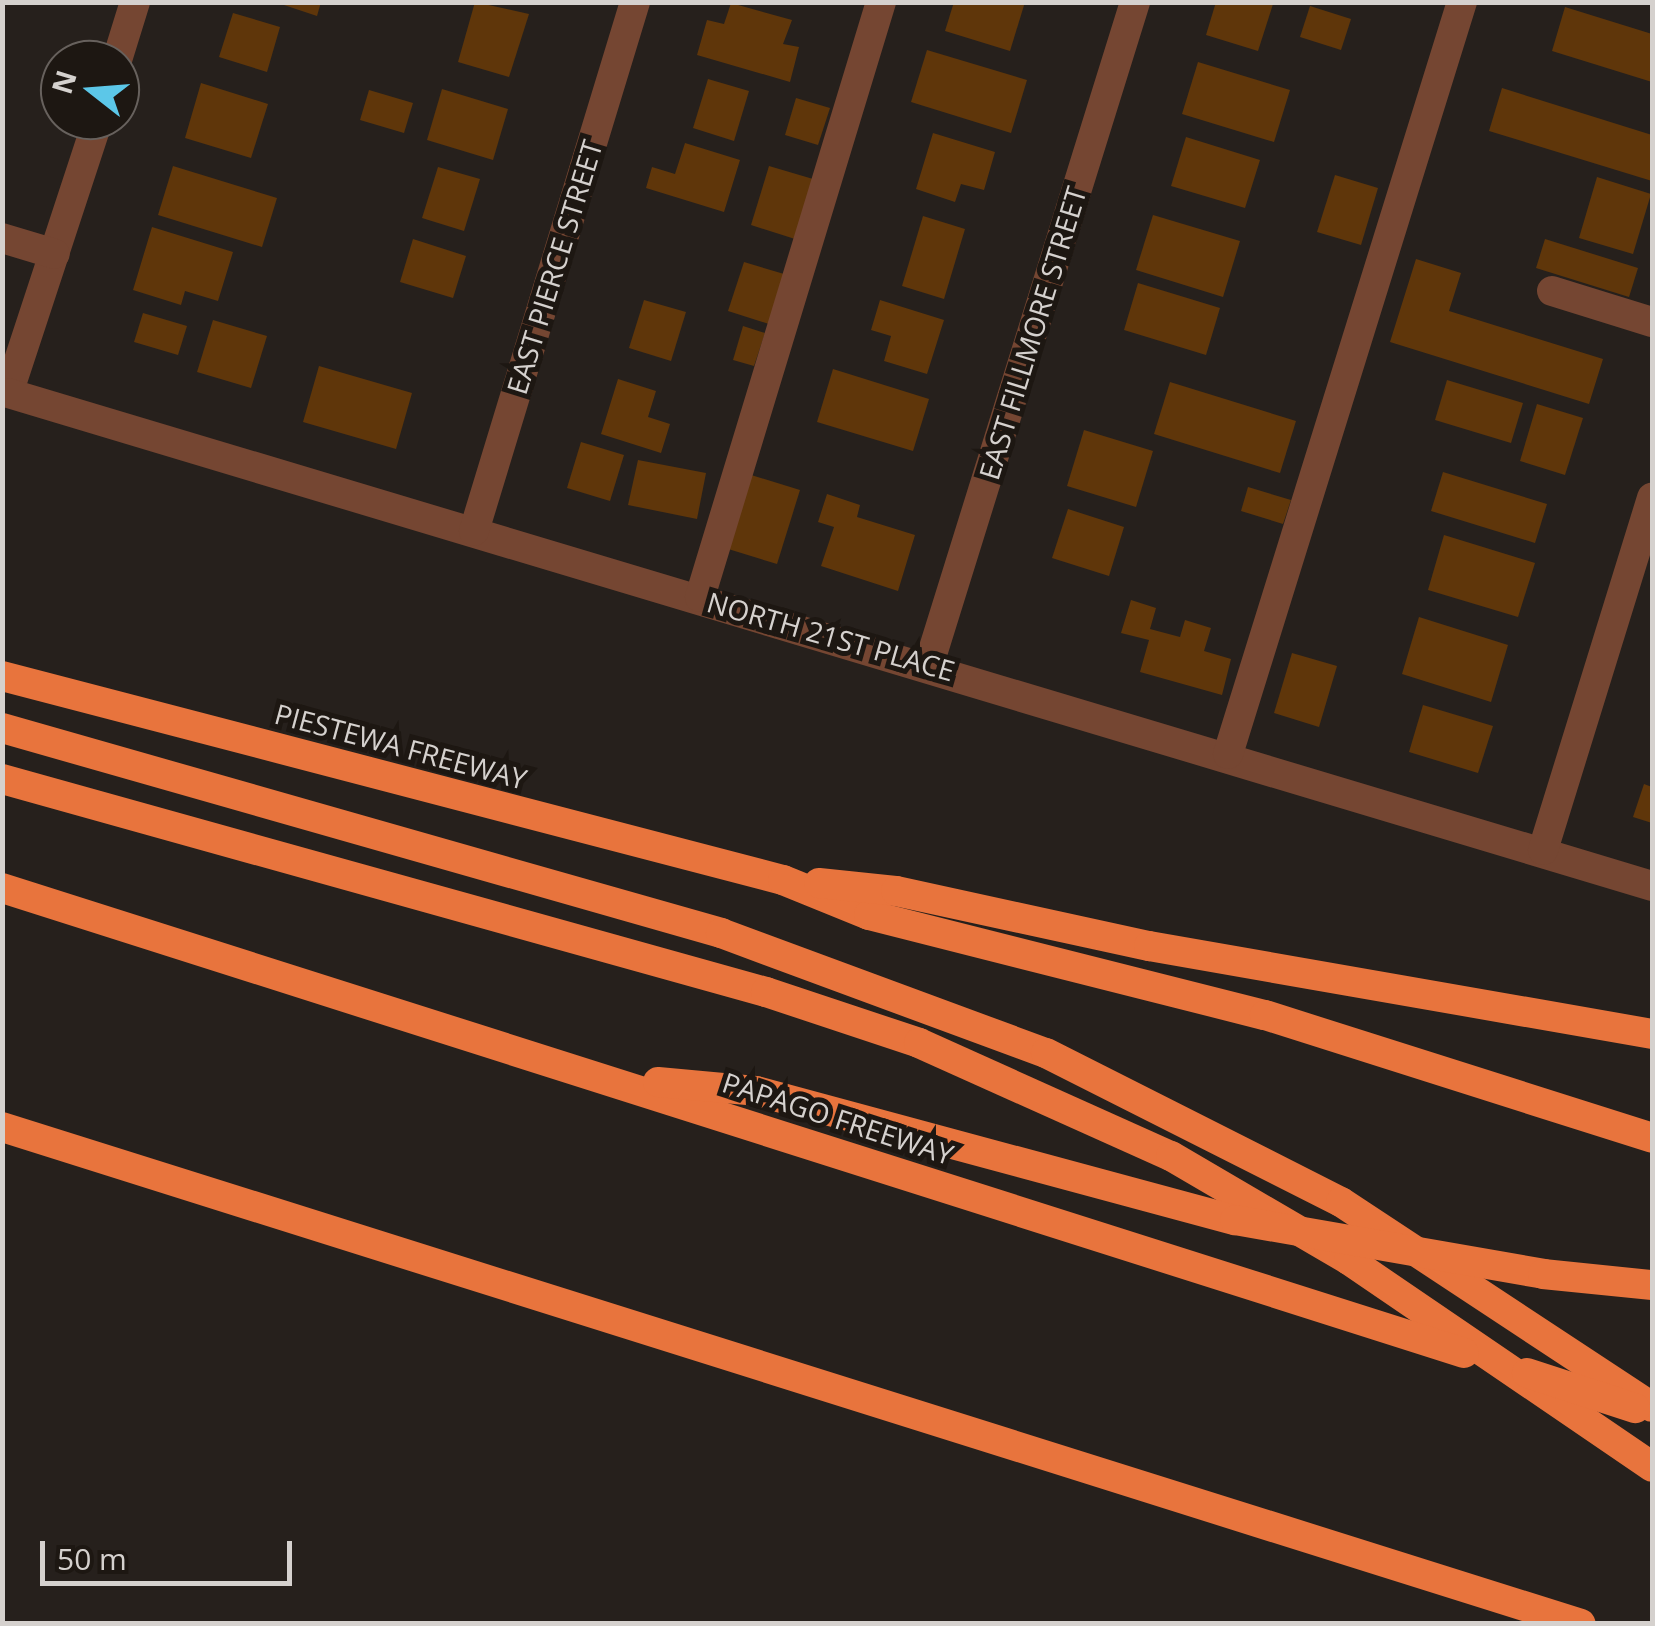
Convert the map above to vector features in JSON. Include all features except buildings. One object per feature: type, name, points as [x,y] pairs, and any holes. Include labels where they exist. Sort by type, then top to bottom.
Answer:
[{"type":"highway","name":"PIESTEWA FREEWAY","points":[[2,676],[784,880]]},
{"type":"highway","points":[[2,728],[721,933],[1046,1053],[1277,1166],[1422,1250],[1652,1410]]},
{"type":"highway","points":[[2,779],[766,992],[919,1042],[1171,1156],[1348,1260],[1652,1467]]},
{"type":"highway","points":[[784,880],[896,891],[1149,946],[1652,1034]]},
{"type":"highway","points":[[784,880],[868,915],[1265,1015],[1652,1138]]},
{"type":"highway","name":"PAPAGO FREEWAY","points":[[2,888],[1652,1410]]},
{"type":"highway","points":[[601,1076],[756,1091],[1236,1220],[1543,1274],[1652,1284]]},
{"type":"highway","points":[[2,1128],[1581,1624]]},
{"type":"street","points":[[124,40],[136,2]]},
{"type":"street","name":"EAST PIERCE STREET","points":[[474,531],[635,2]]},
{"type":"street","points":[[700,598],[882,2]]},
{"type":"street","name":"EAST FILLMORE STREET","points":[[930,664],[1135,2]]},
{"type":"street","points":[[1228,754],[1462,2]]},
{"type":"street","points":[[2,238],[54,254],[91,140]]},
{"type":"street","name":"NORTH 21ST PLACE","points":[[54,254],[8,393],[930,664],[1652,886]]},
{"type":"street","points":[[1552,291],[1652,322]]},
{"type":"street","points":[[1543,850],[1652,496]]}]
